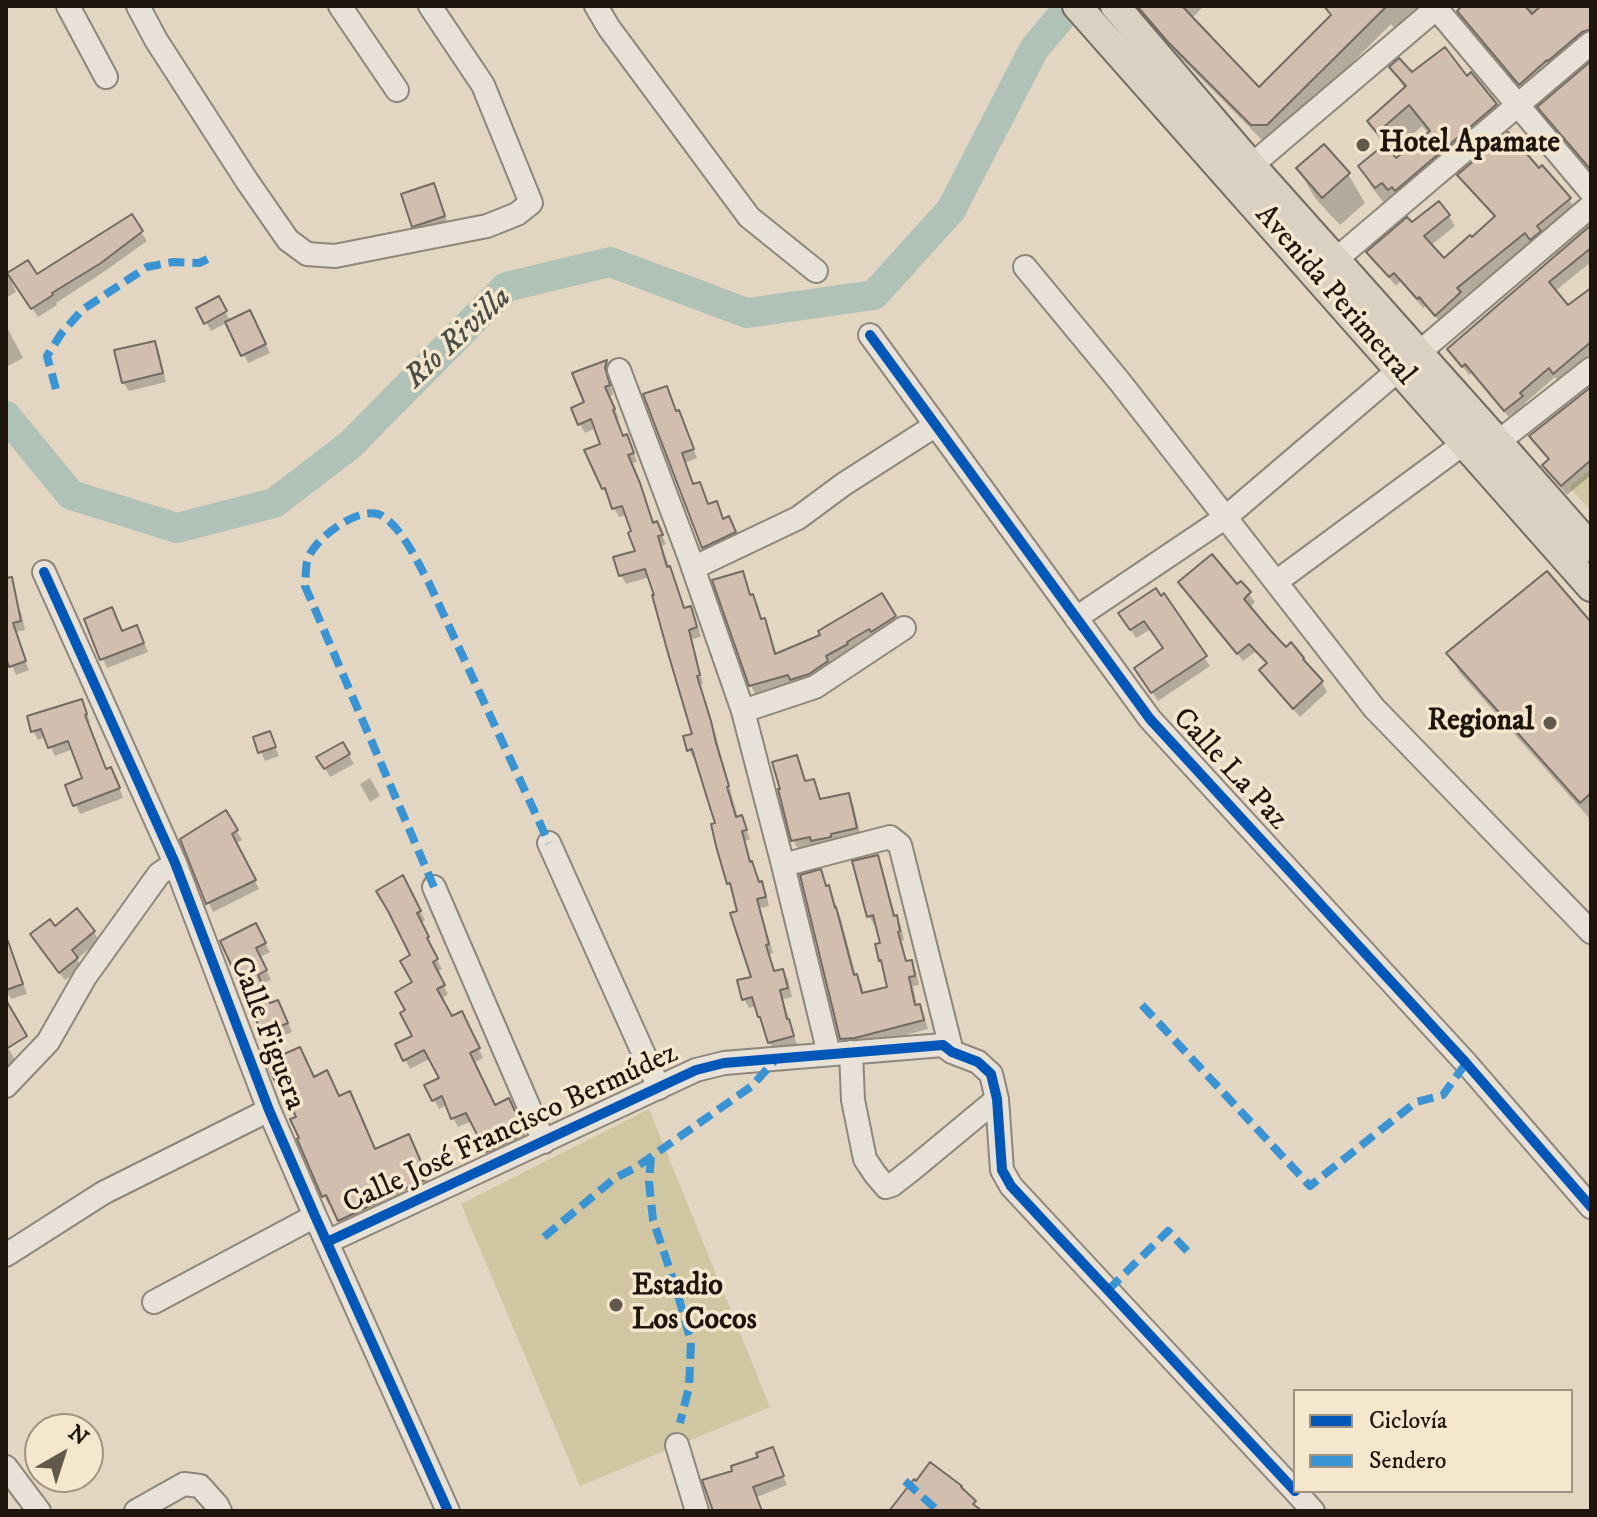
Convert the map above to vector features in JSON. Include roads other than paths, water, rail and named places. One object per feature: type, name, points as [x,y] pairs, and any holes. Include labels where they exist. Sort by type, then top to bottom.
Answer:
[{"type":"main road","name":"Avenida Perimetral","points":[[1077,6],[1334,261],[1409,362],[1463,444],[1591,587]]},
{"type":"main road","name":"Avenida Perimetral","points":[[1118,9],[1242,173],[1409,362],[1498,442],[1590,544]]},
{"type":"street","points":[[68,6],[106,77]]},
{"type":"street","points":[[138,6],[164,52],[288,240],[307,254],[335,256],[487,226],[517,214],[531,203],[483,85],[430,6]]},
{"type":"street","points":[[340,6],[397,90]]},
{"type":"street","points":[[596,6],[749,217],[816,271]]},
{"type":"street","points":[[1242,173],[1437,7],[1591,192]]},
{"type":"street","points":[[1334,261],[1591,43]]},
{"type":"street","points":[[1076,618],[1226,517],[1591,206]]},
{"type":"street","points":[[1025,267],[1120,382],[1374,708],[1591,930]]},
{"type":"street","name":"Calle La Paz","points":[[870,335],[1150,719],[1466,1063],[1591,1207]]},
{"type":"street","points":[[1498,442],[1591,369]]},
{"type":"street","points":[[619,370],[743,711],[783,865],[853,1100],[865,1159],[886,1187],[892,1185],[997,1099]]},
{"type":"street","points":[[693,568],[798,518],[844,484],[936,425]]},
{"type":"street","points":[[1276,582],[1463,444]]},
{"type":"street","name":"Calle Figuera","points":[[44,572],[175,863],[269,1110],[448,1511]]},
{"type":"street","points":[[743,711],[815,687],[904,628]]},
{"type":"street","points":[[783,865],[890,837],[900,845],[952,1052]]},
{"type":"street","points":[[549,843],[659,1088]]},
{"type":"street","points":[[6,1086],[48,1042],[85,977],[159,874],[175,863]]},
{"type":"street","points":[[434,887],[544,1142]]},
{"type":"street","name":"Calle José Francisco Bermúdez","points":[[327,1242],[696,1070],[724,1063],[943,1045],[978,1062],[991,1074],[997,1099],[1002,1170],[1011,1186],[1293,1489]]},
{"type":"street","points":[[6,1255],[103,1193],[269,1110]]},
{"type":"street","points":[[154,1302],[315,1216]]},
{"type":"street","points":[[677,1445],[697,1511]]},
{"type":"street","points":[[6,1467],[39,1511]]},
{"type":"street","points":[[136,1511],[184,1484],[200,1486],[220,1511]]},
{"type":"street","name":"Calle José Francisco Bermúdez","points":[[1297,1493],[1313,1511]]},
{"type":"waterway","name":"Río Rivilla","points":[[6,416],[71,495],[177,528],[274,503],[350,445],[506,287],[610,262],[747,313],[874,295],[951,210],[1034,49],[1070,6]]},
{"type":"place","name":"Hotel Apamate","points":[[1363,145]]},
{"type":"place","name":"Regional","points":[[1550,723]]},
{"type":"place","name":"Estadio Los Cocos","points":[[616,1305]]}]
